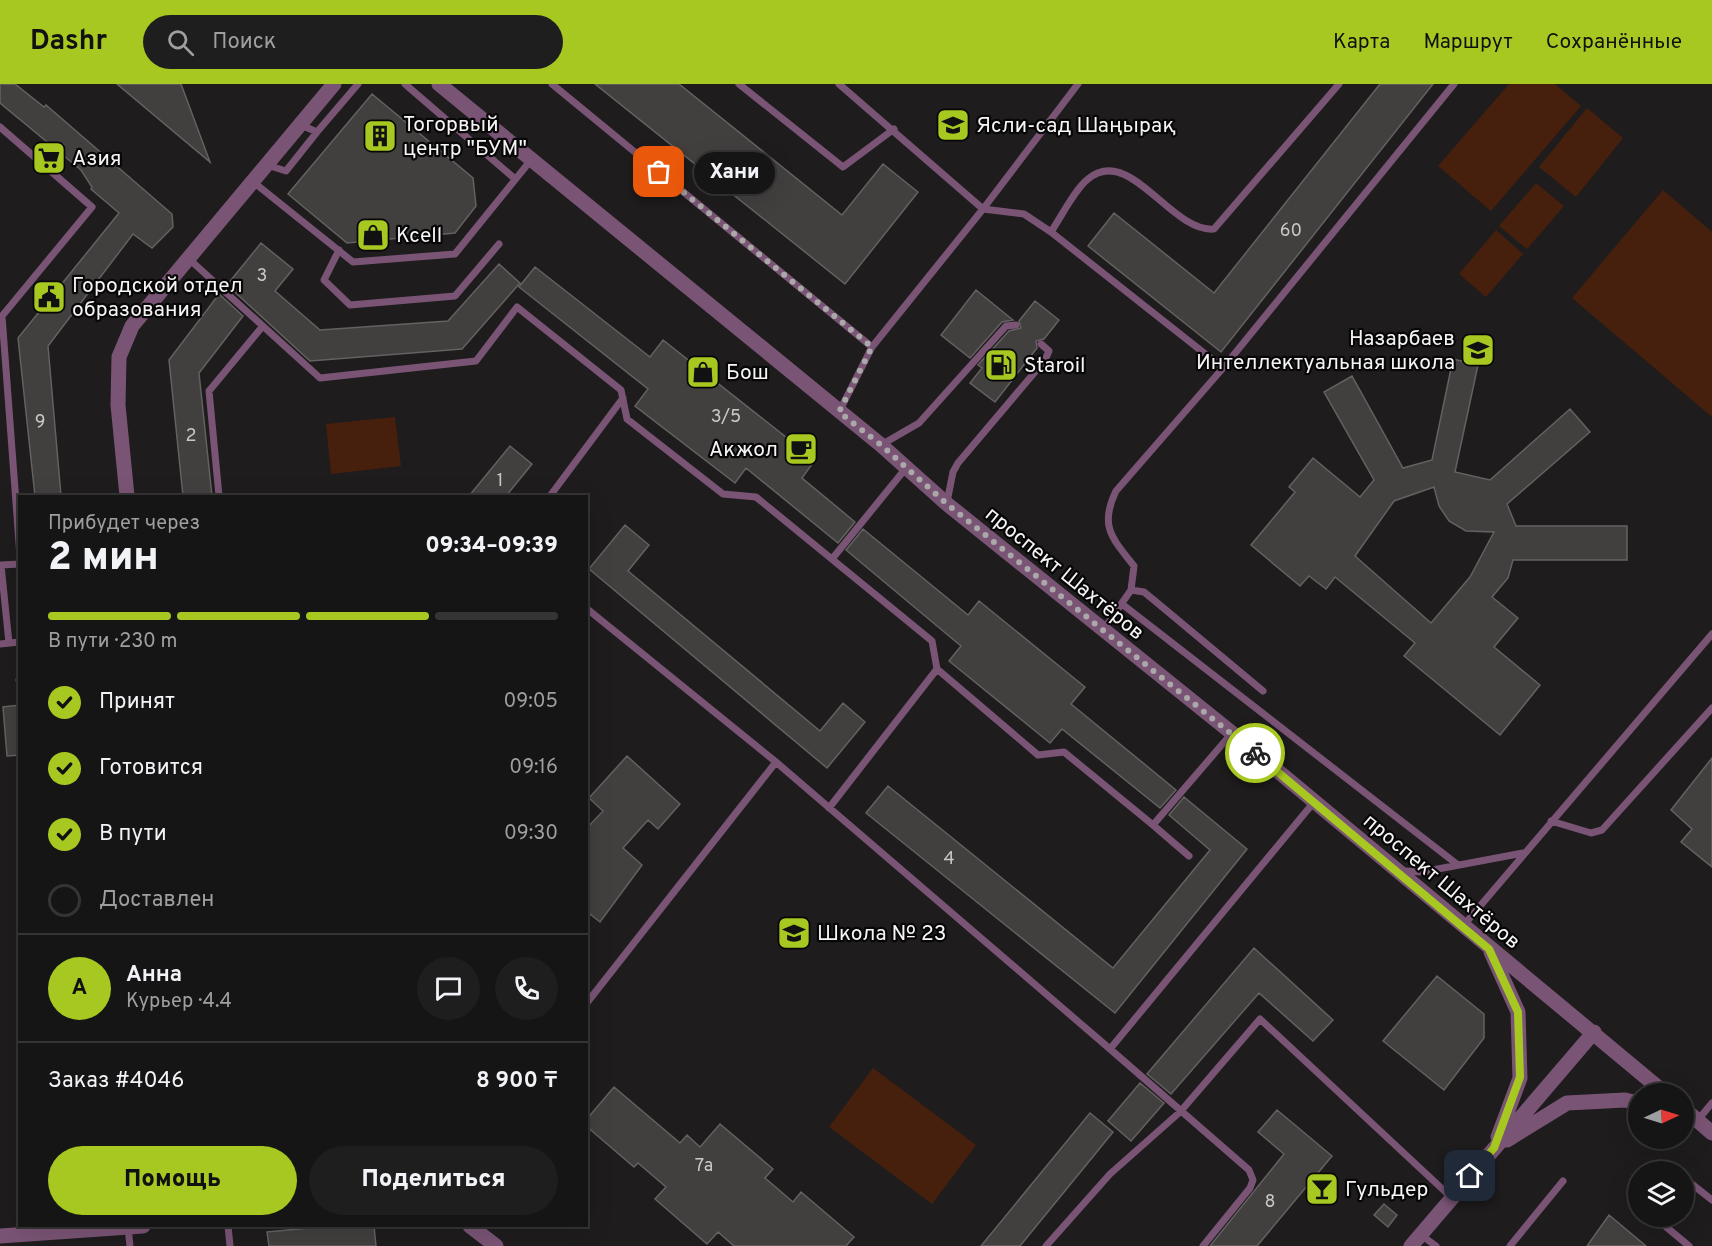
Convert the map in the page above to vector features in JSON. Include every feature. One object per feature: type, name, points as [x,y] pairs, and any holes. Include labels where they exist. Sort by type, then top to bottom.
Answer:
[{"type":"street","points":[[127,495],[117,405],[119,357],[132,326],[334,84]]},
{"type":"street","name":"проспект Шахтёров","points":[[439,84],[881,445],[947,504],[1232,734],[1653,1083]]},
{"type":"street","points":[[1489,949],[1518,1012],[1520,1077],[1494,1148]]},
{"type":"street","points":[[1416,1240],[1594,1032]]},
{"type":"street","points":[[1494,1148],[1567,1103],[1628,1101]]},
{"type":"street","points":[[1694,1121],[1712,1134]]},
{"type":"street","points":[[6,1239],[125,1227]]},
{"type":"street","points":[[471,1227],[496,1246]]},
{"type":"lane","points":[[267,165],[286,171],[358,84]]},
{"type":"lane","points":[[405,84],[515,179]]},
{"type":"lane","points":[[552,84],[872,347]]},
{"type":"lane","points":[[739,84],[843,167],[894,129]]},
{"type":"lane","points":[[838,84],[894,129],[983,208],[1024,214],[1051,232],[1223,368]]},
{"type":"lane","points":[[839,412],[872,347],[1078,84]]},
{"type":"lane","points":[[1051,232],[1087,179],[1103,170],[1120,170],[1196,228],[1215,229],[1339,84]]},
{"type":"lane","points":[[1102,631],[1131,590],[1134,566],[1110,536],[1107,510],[1116,491],[1223,368],[1454,84]]},
{"type":"lane","points":[[301,125],[317,132]]},
{"type":"lane","points":[[0,128],[92,207],[2,316],[18,529]]},
{"type":"lane","points":[[252,182],[353,262],[455,254],[531,160]]},
{"type":"lane","points":[[339,250],[324,280],[350,305],[455,296],[499,244]]},
{"type":"lane","points":[[189,259],[320,378],[476,361],[517,307],[621,390],[627,419],[723,494],[756,497],[932,641],[937,669],[1038,755],[1064,752],[1189,856]]},
{"type":"lane","points":[[881,445],[918,423],[1006,326],[1016,325]]},
{"type":"lane","points":[[219,495],[209,391],[262,327]]},
{"type":"lane","points":[[947,504],[952,472],[1045,360],[1049,351],[1041,344]]},
{"type":"lane","points":[[551,495],[623,398]]},
{"type":"lane","points":[[832,559],[906,468]]},
{"type":"lane","points":[[9,643],[1,565],[18,564]]},
{"type":"lane","points":[[1131,590],[1144,592],[1263,691]]},
{"type":"lane","points":[[1122,604],[1458,865]]},
{"type":"lane","points":[[588,610],[776,762],[1110,1049],[1180,1113],[1249,1170],[1253,1180],[1250,1188],[1203,1246]]},
{"type":"lane","points":[[1463,926],[1712,634]]},
{"type":"lane","points":[[0,644],[18,642]]},
{"type":"lane","points":[[829,808],[937,669]]},
{"type":"lane","points":[[1551,821],[1591,832],[1602,830],[1712,708]]},
{"type":"lane","points":[[1153,825],[1232,734]]},
{"type":"lane","points":[[588,1001],[776,762]]},
{"type":"lane","points":[[1110,1049],[1314,802]]},
{"type":"lane","points":[[1389,865],[1408,873],[1523,853]]},
{"type":"lane","points":[[1046,1246],[1110,1174],[1180,1113],[1260,1019],[1452,1198]]},
{"type":"lane","points":[[1694,1115],[1712,1103]]},
{"type":"lane","points":[[1510,1246],[1563,1181]]},
{"type":"lane","points":[[1694,1186],[1712,1200]]},
{"type":"lane","points":[[130,1246],[135,1227]]},
{"type":"lane","points":[[228,1227],[230,1246]]},
{"type":"lane","points":[[1666,1227],[1689,1246]]},
{"type":"lane","points":[[1416,1240],[1436,1246]]},
{"type":"shaded area","points":[[1509,84],[1555,84],[1581,106],[1491,211],[1438,166]]},
{"type":"shaded area","points":[[1587,108],[1623,138],[1576,197],[1539,167]]},
{"type":"shaded area","points":[[1536,183],[1564,206],[1527,249],[1499,226]]},
{"type":"shaded area","points":[[1663,190],[1712,232],[1712,417],[1572,298]]},
{"type":"shaded area","points":[[1496,230],[1523,254],[1486,297],[1459,274]]},
{"type":"shaded area","points":[[395,417],[401,466],[331,474],[326,424]]},
{"type":"shaded area","points":[[873,1068],[976,1145],[932,1204],[829,1127]]},
{"type":"building","points":[[0,84],[15,84],[44,107],[46,105],[172,214],[173,227],[152,248],[133,234],[48,346],[61,495],[35,495],[18,338],[119,213],[91,189],[92,187],[81,170],[0,103]]},
{"type":"building","points":[[117,84],[181,84],[210,162]]},
{"type":"building","points":[[595,84],[679,84],[842,215],[883,164],[918,192],[845,284]]},
{"type":"building","points":[[1380,84],[1433,84],[1221,352],[1088,246],[1114,213],[1214,293]]},
{"type":"building","name":"Тогорвый центр \"БУМ\"","points":[[372,94],[473,178],[476,206],[455,233],[347,243],[288,194]]},
{"type":"building","points":[[261,243],[293,269],[275,291],[320,330],[448,321],[499,264],[520,283],[462,349],[310,361],[227,285]]},
{"type":"building","points":[[535,267],[650,357],[663,340],[815,460],[802,478],[855,522],[838,543],[746,468],[735,483],[635,406],[648,389],[519,287]]},
{"type":"building","points":[[976,290],[1013,320],[1002,322],[970,358],[941,335]]},
{"type":"building","points":[[219,294],[243,316],[199,373],[212,495],[183,495],[169,360]]},
{"type":"building","points":[[1035,301],[1059,320],[1044,339],[1036,341],[1037,348],[995,402],[970,383],[982,368],[978,365],[1009,331],[1021,328],[1019,321]]},
{"type":"building","points":[[1453,359],[1478,365],[1455,472],[1490,480],[1570,409],[1590,432],[1507,504],[1516,526],[1627,526],[1627,560],[1513,560],[1508,578],[1492,597],[1518,618],[1494,647],[1540,685],[1500,735],[1404,656],[1415,643],[1335,577],[1326,589],[1309,576],[1300,586],[1251,545],[1295,492],[1289,487],[1313,458],[1360,497],[1374,480],[1324,392],[1352,376],[1403,468],[1432,460]],"holes":[[[1434,487],[1439,506],[1449,521],[1466,531],[1494,532],[1470,577],[1431,623],[1355,556],[1394,501]]]},
{"type":"building","points":[[510,446],[532,464],[507,495],[470,495]]},
{"type":"building","points":[[625,525],[649,545],[628,571],[820,731],[843,703],[865,722],[827,768],[589,569]]},
{"type":"building","points":[[863,529],[968,615],[979,601],[1085,687],[1071,704],[1176,790],[1160,808],[1062,729],[1050,743],[949,661],[961,646],[846,550]]},
{"type":"building","points":[[18,705],[18,755],[7,756],[3,707]]},
{"type":"building","points":[[627,756],[680,804],[658,829],[648,820],[623,848],[642,865],[600,922],[588,913],[588,827],[603,811],[589,798]]},
{"type":"building","points":[[1712,758],[1712,867],[1681,842],[1692,829],[1671,810]]},
{"type":"building","points":[[888,786],[1113,968],[1210,850],[1169,815],[1184,797],[1247,849],[1115,1013],[866,813]]},
{"type":"building","points":[[1254,948],[1333,1020],[1313,1041],[1259,993],[1171,1094],[1147,1074]]},
{"type":"building","points":[[1437,976],[1484,1014],[1484,1038],[1444,1090],[1383,1041]]},
{"type":"building","points":[[1140,1083],[1164,1103],[1131,1141],[1108,1121]]},
{"type":"building","points":[[614,1087],[680,1143],[687,1135],[700,1147],[720,1124],[773,1169],[765,1178],[793,1202],[801,1192],[854,1237],[846,1246],[734,1246],[718,1232],[707,1244],[655,1199],[666,1187],[638,1163],[634,1167],[588,1128],[588,1118]]},
{"type":"building","points":[[1277,1110],[1332,1156],[1257,1246],[1210,1246],[1284,1154],[1258,1132]]},
{"type":"building","points":[[1090,1113],[1113,1132],[1020,1246],[981,1246]]},
{"type":"building","points":[[1384,1204],[1397,1215],[1388,1227],[1374,1215]]},
{"type":"building","points":[[1609,1215],[1646,1246],[1587,1246]]},
{"type":"building","points":[[320,1227],[374,1227],[376,1246],[269,1246],[267,1232]]},
{"type":"way so far","points":[[659,172],[872,347],[839,412],[881,445],[947,504],[1255,753]]},
{"type":"place","name":"Ясли-сад Шаңырақ","points":[[953,125]]},
{"type":"place","name":"Тогорвый центр \"БУМ\"","points":[[380,136]]},
{"type":"place","name":"Азия","points":[[49,158]]},
{"type":"place","name":"Хани","points":[[659,172]]},
{"type":"place","name":"Kcell","points":[[373,235]]},
{"type":"place","name":"Городской отдел образования","points":[[49,297]]},
{"type":"place","name":"Назарбаев Интеллектуальная школа","points":[[1478,350]]},
{"type":"place","name":"Staroil","points":[[1001,365]]},
{"type":"place","name":"Бош","points":[[703,372]]},
{"type":"place","name":"Акжол","points":[[801,449]]},
{"type":"place","name":"Школа № 23","points":[[794,933]]},
{"type":"place","name":"Гульдер","points":[[1322,1189]]},
{"type":"route","points":[[1255,753],[1489,949],[1518,1012],[1520,1077],[1494,1148],[1470,1176]]}]
